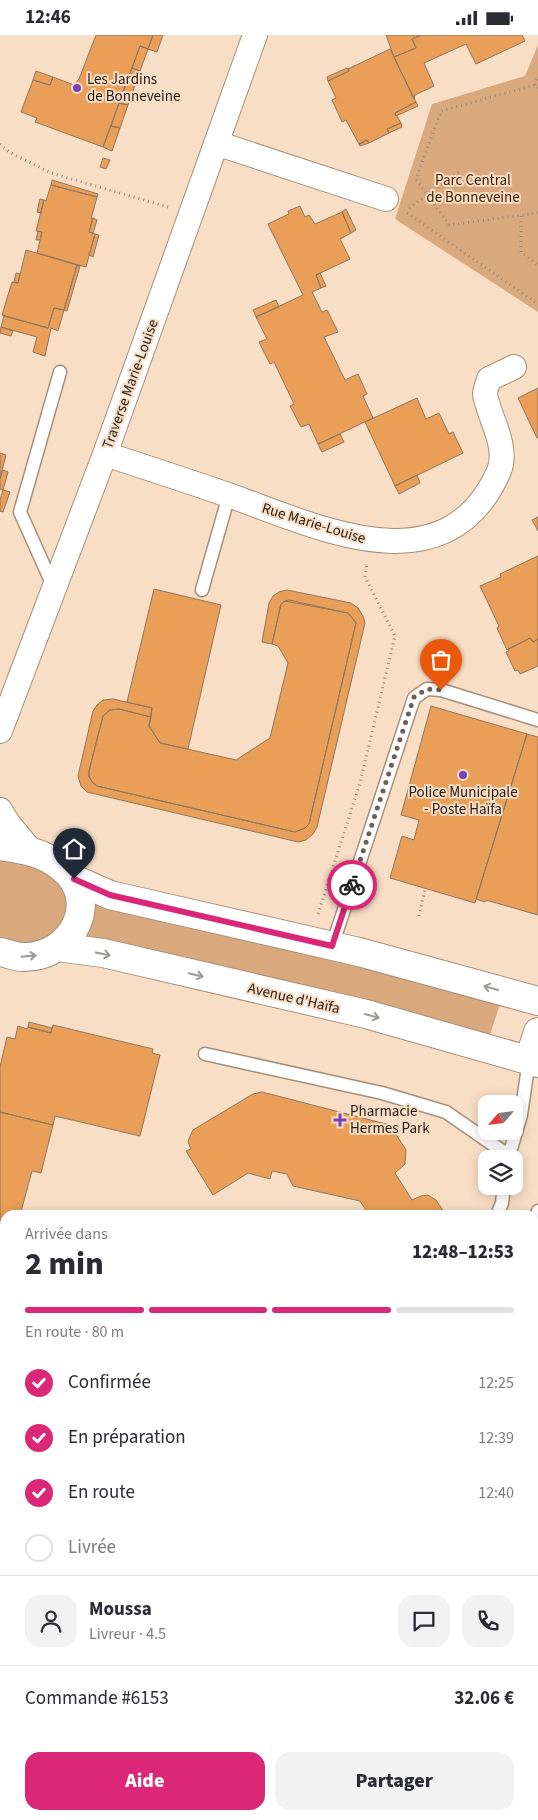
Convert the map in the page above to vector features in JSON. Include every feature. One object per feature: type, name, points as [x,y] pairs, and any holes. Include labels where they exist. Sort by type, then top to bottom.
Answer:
[{"type":"street","name":"Traverse Marie-Louise","points":[[0,731],[104,454],[255,35]]},
{"type":"street","points":[[216,143],[386,199]]},
{"type":"street","name":"Rue Marie-Louise","points":[[104,454],[228,495],[310,525],[370,540],[411,541],[441,533],[475,510],[487,493],[500,469],[502,451],[485,395],[489,379],[514,367]]},
{"type":"street","points":[[0,810],[31,851]]},
{"type":"street","points":[[0,846],[31,851],[46,857],[74,879],[110,895],[321,944],[538,1001]]},
{"type":"street","points":[[0,951],[22,957],[40,954],[57,947],[72,935],[81,910],[80,892],[74,879]]},
{"type":"street","name":"Avenue d'Haïfa","points":[[57,947],[103,953],[366,1014],[533,1061]]},
{"type":"street","points":[[533,1061],[538,1032]]},
{"type":"lane","points":[[54,588],[20,512],[60,372]]},
{"type":"lane","points":[[202,590],[228,495]]},
{"type":"lane","points":[[321,944],[414,697],[427,689],[441,690],[538,720]]},
{"type":"lane","points":[[205,1054],[382,1093],[446,1111],[499,1150]]},
{"type":"lane","points":[[510,1150],[521,1115],[533,1061]]},
{"type":"lane","points":[[500,1210],[503,1195]]},
{"type":"path","points":[[538,77],[536,87],[441,111],[416,179],[449,225],[538,213]]},
{"type":"path","points":[[0,144],[9,152],[51,173],[191,213]]},
{"type":"path","points":[[459,172],[404,212],[538,304]]},
{"type":"path","points":[[521,216],[521,252],[538,265]]},
{"type":"path","points":[[321,944],[395,635],[365,577],[370,540]]},
{"type":"path","points":[[419,915],[424,889]]},
{"type":"green space","name":"Parc Central de Bonneveine","points":[[538,45],[538,312],[395,219],[432,104],[525,76]]},
{"type":"green space","points":[[0,857],[32,866],[48,873],[60,883],[65,891],[67,901],[64,919],[52,934],[44,939],[26,943],[0,939]]},
{"type":"green space","points":[[104,904],[501,1001],[489,1038],[91,942],[85,932],[93,905]]},
{"type":"building","name":"Les Jardins de Bonneveine","points":[[96,35],[153,35],[148,49],[140,46],[103,147],[35,122],[37,118],[21,112],[33,80],[50,85],[53,77],[74,85],[79,79]]},
{"type":"building","points":[[153,35],[163,35],[157,52],[148,49]]},
{"type":"building","points":[[386,35],[421,35],[412,39],[416,48],[394,57]]},
{"type":"building","points":[[421,35],[522,35],[525,41],[476,64],[466,44],[424,63],[434,86],[415,95],[414,99],[394,57],[416,48],[412,39]]},
{"type":"building","points":[[140,46],[148,49],[140,71],[132,68]]},
{"type":"building","points":[[390,49],[416,102],[395,113],[401,123],[387,129],[389,133],[369,143],[367,140],[359,144],[346,120],[342,122],[332,100],[336,98],[328,81]]},
{"type":"building","points":[[132,68],[140,71],[132,94],[123,91]]},
{"type":"building","points":[[347,68],[349,71],[328,81],[327,77]]},
{"type":"building","points":[[36,71],[53,77],[50,85],[33,80]]},
{"type":"building","points":[[123,91],[132,94],[128,105],[119,103]]},
{"type":"building","points":[[416,102],[418,106],[396,116],[395,113]]},
{"type":"building","points":[[119,103],[128,105],[120,128],[111,126]]},
{"type":"building","points":[[401,123],[402,127],[389,133],[387,129]]},
{"type":"building","points":[[111,126],[120,128],[112,151],[103,147]]},
{"type":"building","points":[[367,140],[369,143],[360,146],[359,144]]},
{"type":"building","points":[[103,158],[110,160],[106,169],[100,167]]},
{"type":"building","points":[[52,180],[98,194],[97,197],[51,185]]},
{"type":"building","points":[[51,185],[97,197],[89,232],[95,234],[86,267],[37,253],[42,232],[36,231],[44,200],[46,201]]},
{"type":"building","points":[[40,199],[44,200],[41,213],[37,212]]},
{"type":"building","points":[[300,206],[305,217],[309,215],[315,224],[342,212],[351,233],[340,239],[350,259],[316,275],[321,288],[312,292],[322,312],[327,310],[338,332],[324,337],[345,380],[358,374],[367,394],[363,396],[373,418],[318,444],[309,424],[301,427],[290,406],[294,404],[274,362],[270,364],[259,342],[267,339],[256,317],[303,295],[268,224],[289,214],[288,211]]},
{"type":"building","points":[[346,209],[356,230],[351,233],[342,212]]},
{"type":"building","points":[[93,218],[97,220],[93,233],[89,232]]},
{"type":"building","points":[[38,231],[42,232],[40,240],[36,240]]},
{"type":"building","points":[[95,234],[99,235],[93,257],[89,255]]},
{"type":"building","points":[[26,250],[77,265],[64,310],[54,308],[48,328],[2,315],[12,282],[18,283]]},
{"type":"building","points":[[77,265],[80,266],[67,311],[64,310]]},
{"type":"building","points":[[16,273],[20,274],[18,283],[14,282]]},
{"type":"building","points":[[320,273],[326,286],[321,288],[316,275]]},
{"type":"building","points":[[276,300],[279,307],[256,317],[253,310]]},
{"type":"building","points":[[54,308],[64,310],[58,331],[51,328],[45,356],[33,352],[37,337],[1,327],[4,316],[48,328]]},
{"type":"building","points":[[1,327],[13,331],[11,336],[0,333]]},
{"type":"building","points":[[538,388],[538,438],[537,438],[518,398]]},
{"type":"building","points":[[417,398],[426,419],[439,413],[449,434],[453,432],[463,453],[395,486],[365,422]]},
{"type":"building","points":[[340,434],[344,442],[322,452],[318,444]]},
{"type":"building","points":[[0,453],[6,455],[0,479]]},
{"type":"building","points":[[3,470],[8,472],[3,490],[0,489],[0,479]]},
{"type":"building","points":[[417,475],[420,483],[399,494],[395,486]]},
{"type":"building","points":[[3,490],[10,492],[3,512],[0,511],[0,500]]},
{"type":"building","points":[[538,517],[538,531],[532,520]]},
{"type":"building","points":[[538,556],[538,639],[533,642],[530,638],[507,650],[497,628],[499,626],[480,586],[501,577],[500,574]]},
{"type":"building","points":[[154,589],[221,605],[188,749],[160,743],[149,726],[152,708],[127,702]]},
{"type":"building","points":[[287,590],[351,603],[358,608],[365,623],[317,827],[313,834],[306,840],[298,842],[87,792],[81,786],[78,776],[93,711],[103,700],[113,699],[152,708],[151,717],[119,709],[110,710],[103,716],[89,771],[89,777],[97,786],[295,832],[305,828],[309,824],[356,623],[348,613],[285,601],[281,604],[272,644],[262,642],[269,603],[273,596]]},
{"type":"building","points":[[289,600],[348,613],[356,623],[309,824],[305,828],[295,832],[97,786],[93,783],[89,777],[89,771],[103,716],[110,710],[119,709],[151,717],[149,726],[160,743],[236,760],[270,738],[288,663],[278,646],[272,644],[281,604]]},
{"type":"building","points":[[530,638],[533,642],[538,639],[538,666],[520,674],[518,670],[515,671],[506,652],[509,651],[508,649]]},
{"type":"building","name":"Police Municipale - Poste Haïfa","points":[[431,706],[527,734],[475,903],[390,878],[402,836],[414,840],[419,820],[401,815]]},
{"type":"building","points":[[527,734],[538,737],[538,915],[486,900],[485,902],[476,899]]},
{"type":"building","points":[[29,1022],[52,1028],[51,1033],[28,1027]]},
{"type":"building","points":[[53,1025],[153,1049],[152,1053],[160,1055],[140,1136],[55,1116],[53,1125],[0,1112],[0,1067],[7,1037],[15,1039],[18,1026],[51,1033]]},
{"type":"building","points":[[262,1092],[390,1125],[406,1150],[405,1164],[395,1173],[412,1200],[428,1195],[436,1200],[443,1210],[366,1210],[360,1201],[293,1186],[287,1174],[272,1171],[270,1179],[248,1173],[213,1195],[186,1151],[191,1149],[188,1142],[190,1136],[193,1130],[253,1094]]},
{"type":"building","points":[[0,1112],[53,1125],[41,1173],[32,1171],[21,1210],[0,1210]]},
{"type":"way so far","points":[[352,885],[414,697],[427,689],[441,690]]},
{"type":"place","name":"Les Jardins de Bonneveine","points":[[77,88]]},
{"type":"place","name":"Police Municipale - Poste Haïfa","points":[[463,775]]},
{"type":"place","name":"Pharmacie Hermes Park","points":[[340,1120]]},
{"type":"route","points":[[74,879],[110,895],[332,946],[352,885]]}]
